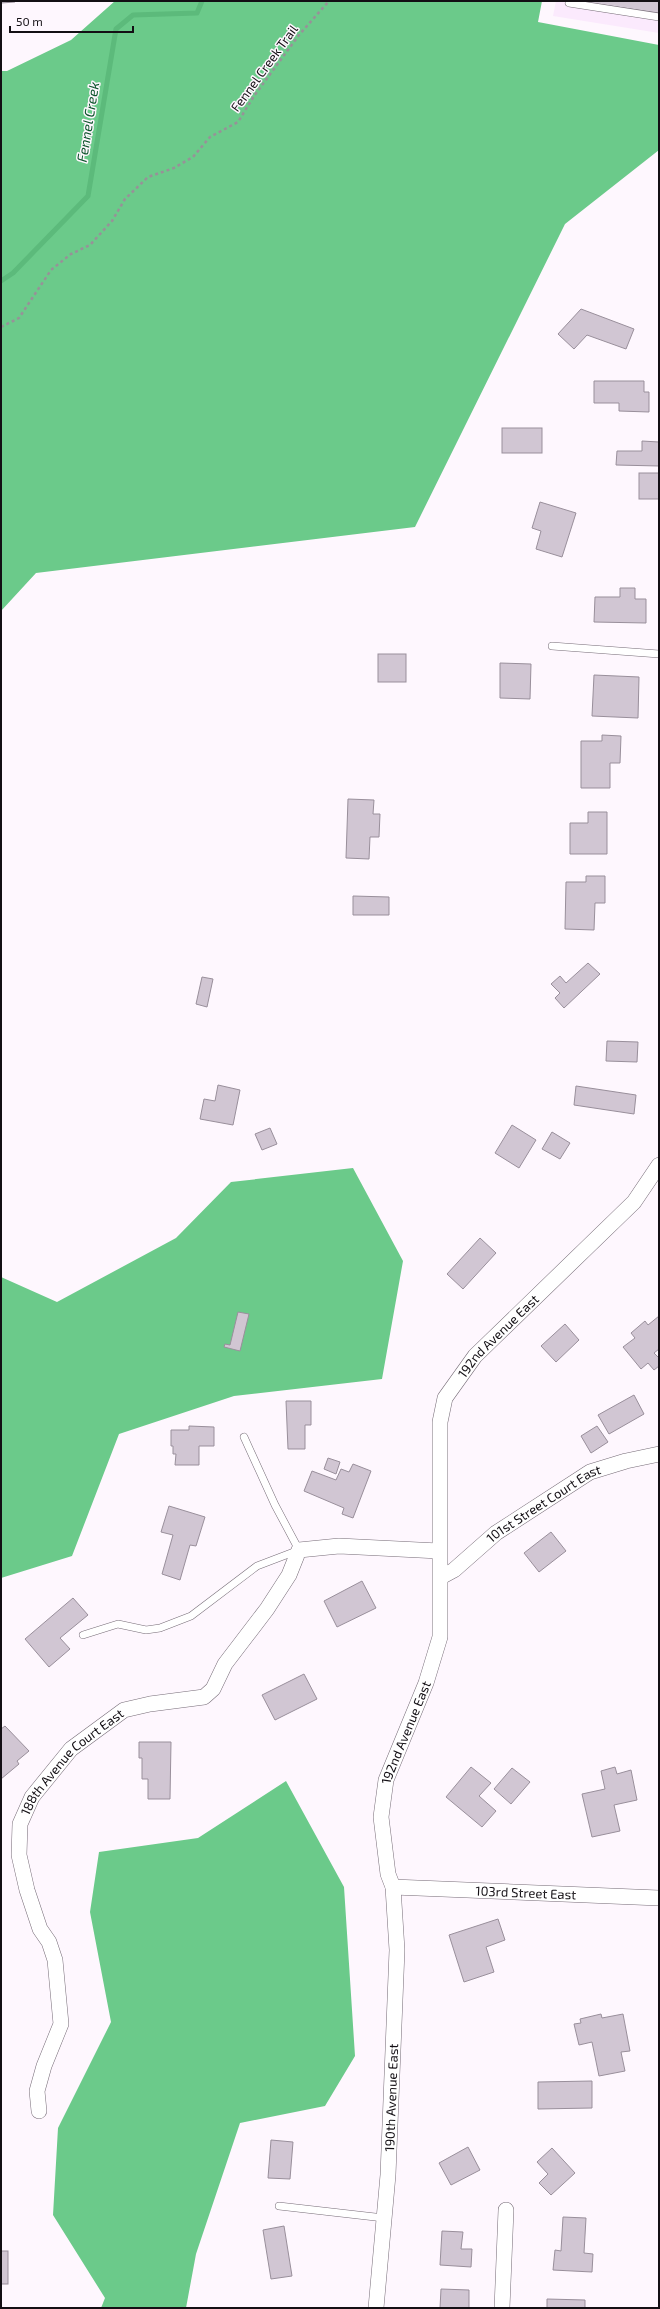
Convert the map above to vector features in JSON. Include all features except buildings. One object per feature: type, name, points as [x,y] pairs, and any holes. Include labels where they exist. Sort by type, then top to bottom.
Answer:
[{"type":"street","name":"192nd Avenue East","points":[[439,1552],[440,1422],[445,1398],[475,1356],[634,1202],[652,1178],[659,1165]]},
{"type":"street","name":"101st Street Court East","points":[[441,1577],[454,1570],[496,1533],[590,1472],[626,1460],[659,1454]]},
{"type":"street","points":[[299,1550],[339,1546],[439,1552],[441,1577]]},
{"type":"street","name":"188th Avenue Court East","points":[[39,2111],[39,2085],[44,2066],[61,2024],[55,1960],[49,1942],[38,1922],[27,1890],[19,1855],[20,1824],[32,1797],[70,1749],[124,1710],[150,1704],[204,1697],[213,1689],[225,1664],[267,1609],[289,1576],[299,1550]]},
{"type":"street","name":"192nd Avenue East","points":[[394,1887],[388,1874],[384,1851],[381,1817],[383,1792],[386,1780],[435,1657],[440,1637],[441,1577]]},
{"type":"street","name":"103rd Street East","points":[[394,1887],[659,1898]]},
{"type":"street","name":"190th Avenue East","points":[[376,2308],[388,2175],[397,1950],[394,1887]]},
{"type":"street","points":[[502,2308],[506,2210]]},
{"type":"lane","points":[[570,1],[569,3],[659,17]]},
{"type":"lane","points":[[552,646],[659,654]]},
{"type":"lane","points":[[83,1635],[118,1624],[146,1630],[160,1628],[191,1616],[257,1566],[299,1550],[275,1505],[244,1437]]},
{"type":"lane","points":[[279,2206],[384,2218]]},
{"type":"path","name":"Fennel Creek Trail","points":[[1,327],[18,318],[51,270],[70,254],[90,245],[112,221],[125,199],[148,177],[174,168],[193,158],[210,137],[238,122],[254,96],[299,35],[329,1]]},
{"type":"shaded area","points":[[556,1],[659,1],[659,33],[553,16]]},
{"type":"green space","points":[[115,1],[542,1],[538,22],[659,45],[659,150],[565,224],[415,527],[36,573],[1,611],[1,71],[7,71],[71,40]]},
{"type":"green space","points":[[353,1168],[403,1261],[382,1379],[234,1396],[119,1434],[72,1556],[1,1578],[1,1277],[57,1302],[176,1238],[231,1182]]},
{"type":"green space","points":[[286,1781],[344,1887],[355,2056],[325,2106],[240,2123],[196,2254],[186,2308],[101,2308],[105,2298],[53,2215],[58,2128],[111,2022],[90,1912],[99,1852],[198,1838]]},
{"type":"waterway","name":"Fennel Creek","points":[[1,281],[13,273],[88,196],[116,29],[133,15],[197,13],[202,1]]}]
